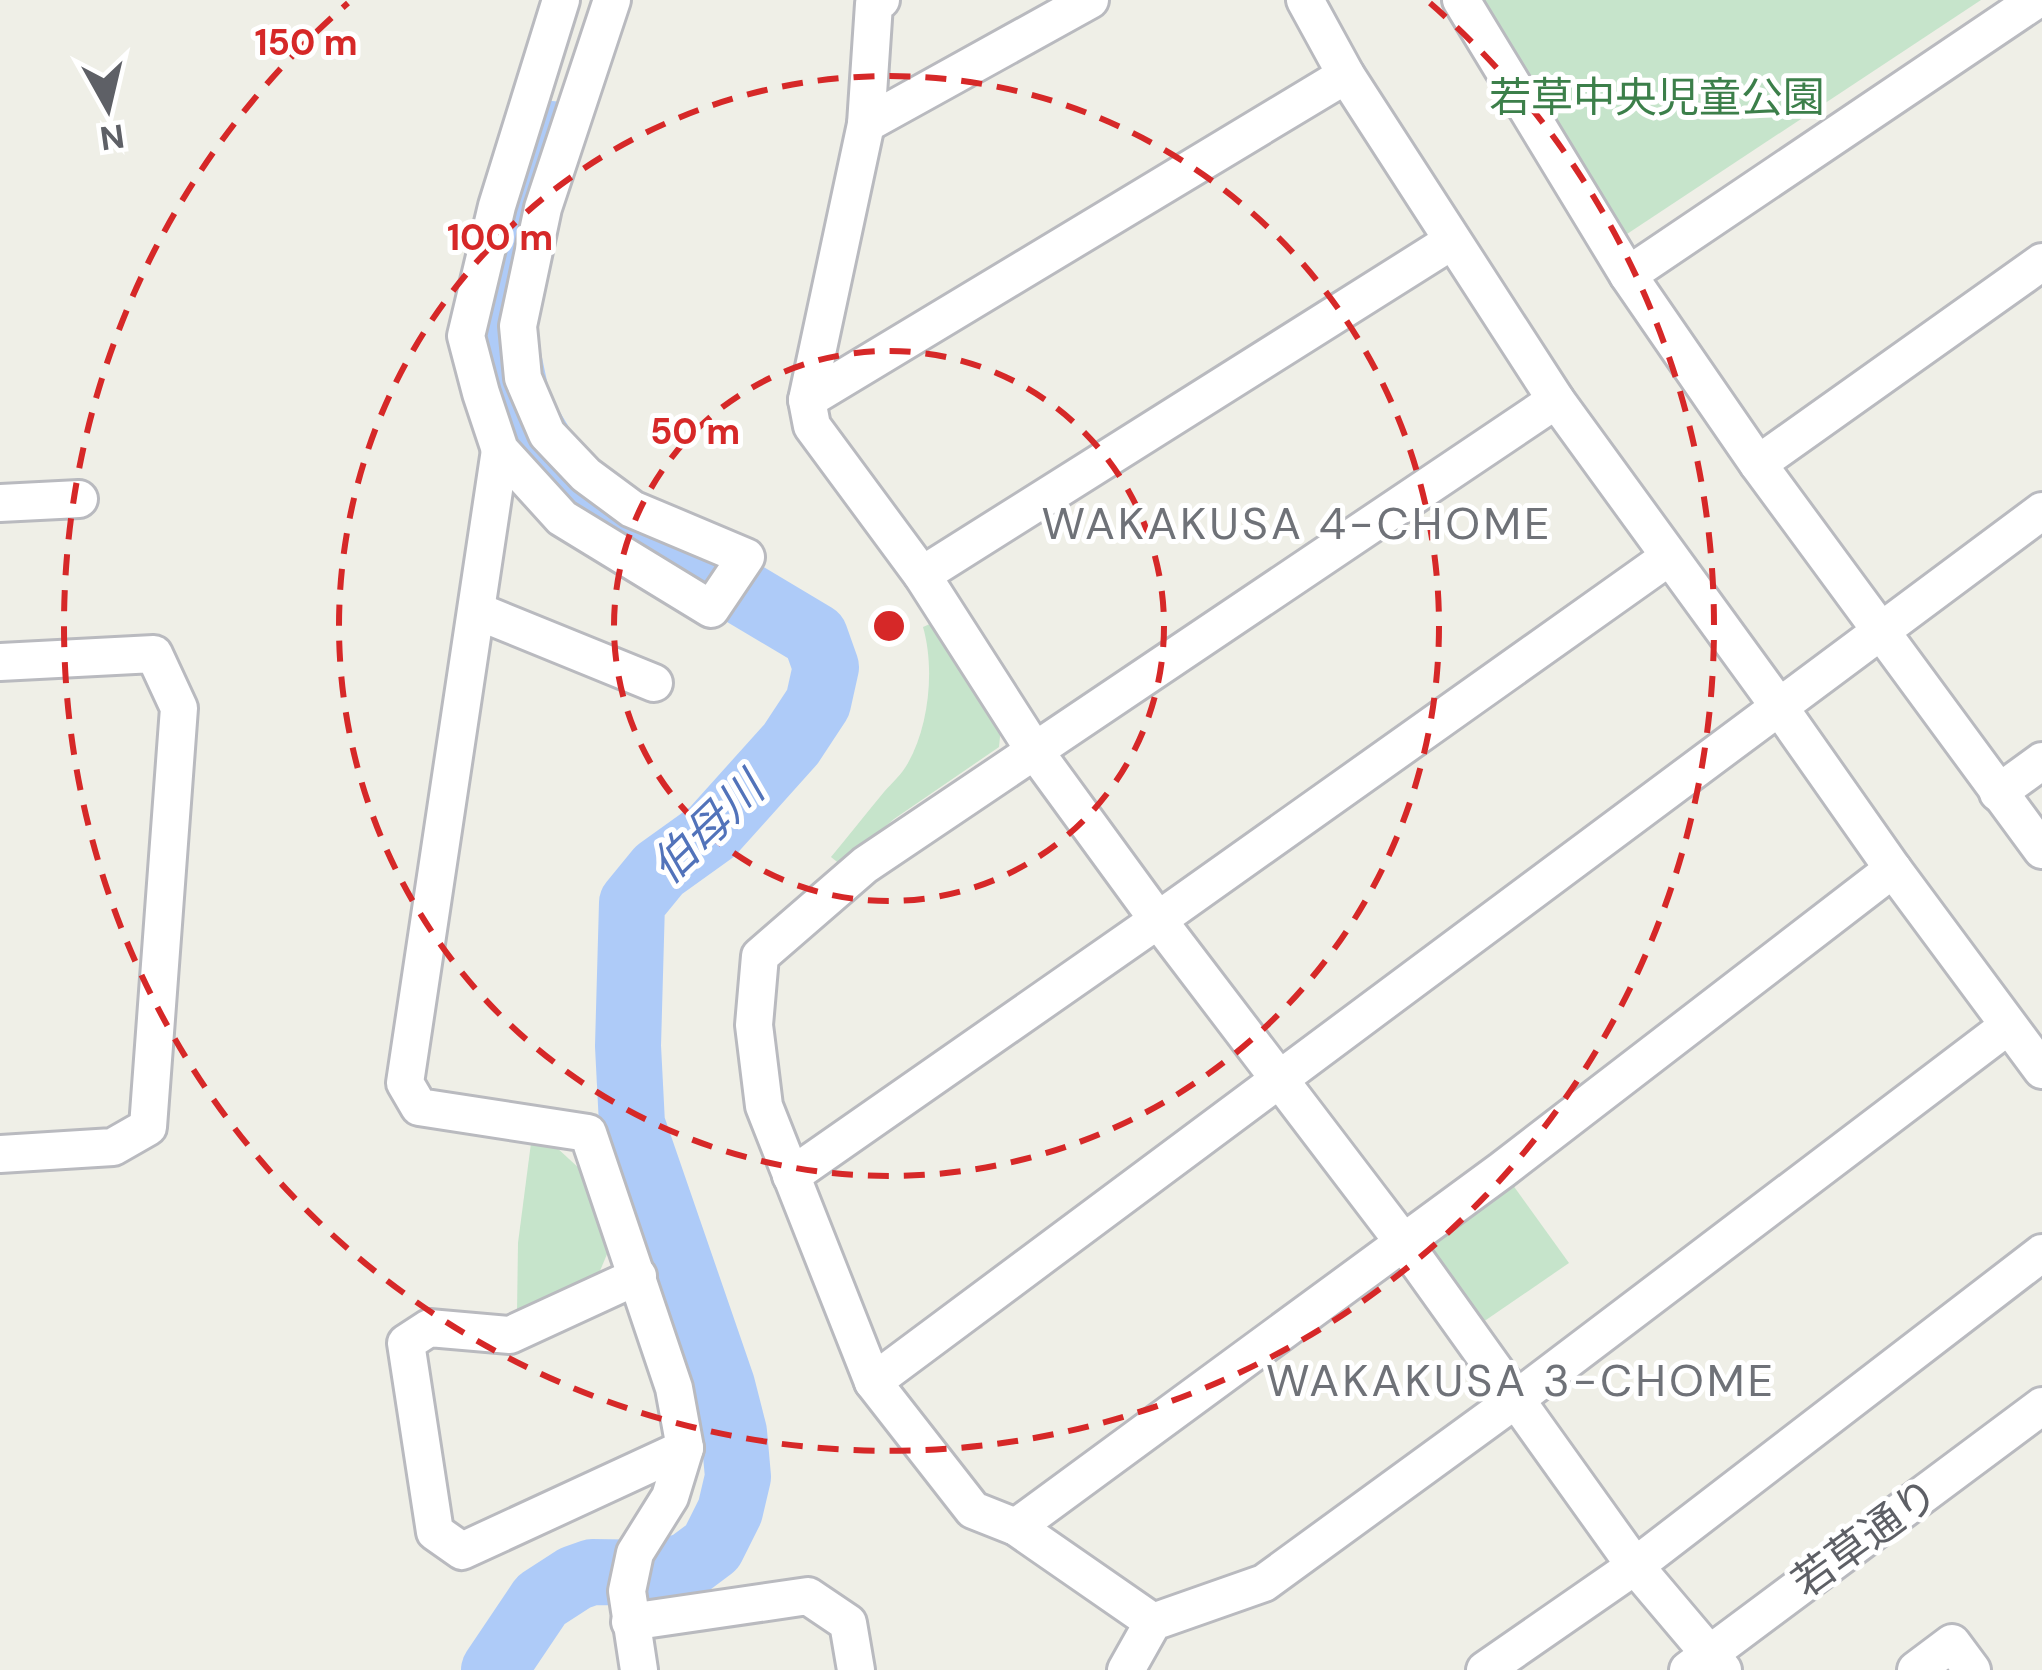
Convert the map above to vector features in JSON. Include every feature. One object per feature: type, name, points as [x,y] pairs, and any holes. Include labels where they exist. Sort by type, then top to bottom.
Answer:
[{"type":"street","points":[[561,0],[497,206],[466,336],[500,451],[562,518],[711,609],[746,557],[632,509],[586,475],[547,434],[524,378],[518,326],[543,208],[612,0]]},
{"type":"street","points":[[881,0],[874,4],[866,124],[807,400],[812,426],[922,575],[1034,750],[1404,1243],[1707,1664]]},
{"type":"street","points":[[866,124],[1090,0]]},
{"type":"street","points":[[1305,0],[1346,75],[1556,400],[2042,1070]]},
{"type":"street","points":[[1461,0],[1628,275],[1758,464],[2042,850]]},
{"type":"street","points":[[1628,275],[2036,0]]},
{"type":"street","points":[[807,400],[1346,75]]},
{"type":"street","points":[[922,575],[1453,242]]},
{"type":"street","points":[[1758,464],[2042,262]]},
{"type":"street","points":[[1153,1622],[1016,1527],[973,1510],[873,1382],[764,1106],[754,1025],[760,956],[866,865],[1556,400]]},
{"type":"street","points":[[500,451],[405,1083],[418,1107],[587,1133],[674,1388],[685,1448],[670,1497],[635,1553],[628,1607],[639,1670]]},
{"type":"street","points":[[0,503],[79,499]]},
{"type":"street","points":[[873,1382],[2042,511]]},
{"type":"street","points":[[791,1176],[1669,557]]},
{"type":"street","points":[[477,611],[654,683]]},
{"type":"street","points":[[0,662],[154,654],[179,708],[148,1127],[113,1147],[0,1154]]},
{"type":"street","points":[[1998,794],[2042,760]]},
{"type":"street","points":[[1016,1527],[1404,1243],[1893,868]]},
{"type":"street","points":[[1126,1670],[1153,1622],[1264,1583],[1515,1400],[2008,1026]]},
{"type":"street","points":[[1485,1670],[1634,1566],[2042,1253]]},
{"type":"street","points":[[638,1276],[510,1335],[429,1328],[406,1343],[435,1532],[462,1551],[685,1448]]},
{"type":"street","name":"若草通り","points":[[1707,1664],[2042,1406]]},
{"type":"street","points":[[628,1607],[808,1596],[848,1623],[856,1670]]},
{"type":"street","points":[[1916,1670],[1952,1643],[1972,1670]]},
{"type":"green space","name":"若草中央児童公園","points":[[1484,0],[1981,0],[1624,236]]},
{"type":"green space","points":[[932,623],[1001,727],[999,747],[894,819],[841,865],[831,857],[903,771],[915,748],[929,678],[923,627]]},
{"type":"green space","points":[[531,1143],[556,1147],[581,1170],[610,1247],[597,1278],[517,1314],[518,1243]]},
{"type":"green space","points":[[1502,1170],[1569,1263],[1467,1333],[1404,1243]]},
{"type":"waterway","name":"伯母川","points":[[494,1670],[541,1600],[592,1572],[660,1573],[688,1565],[712,1547],[730,1511],[738,1477],[734,1432],[632,1124],[628,1046],[632,903],[659,870],[712,832],[791,744],[818,703],[826,667],[815,636],[647,536],[558,473],[519,408],[505,342],[506,288],[511,252],[552,134]]},
{"type":"district","name":"WAKAKUSA 4-CHOME","points":[[1297,523]]},
{"type":"district","name":"WAKAKUSA 3-CHOME","points":[[1521,1380]]}]
